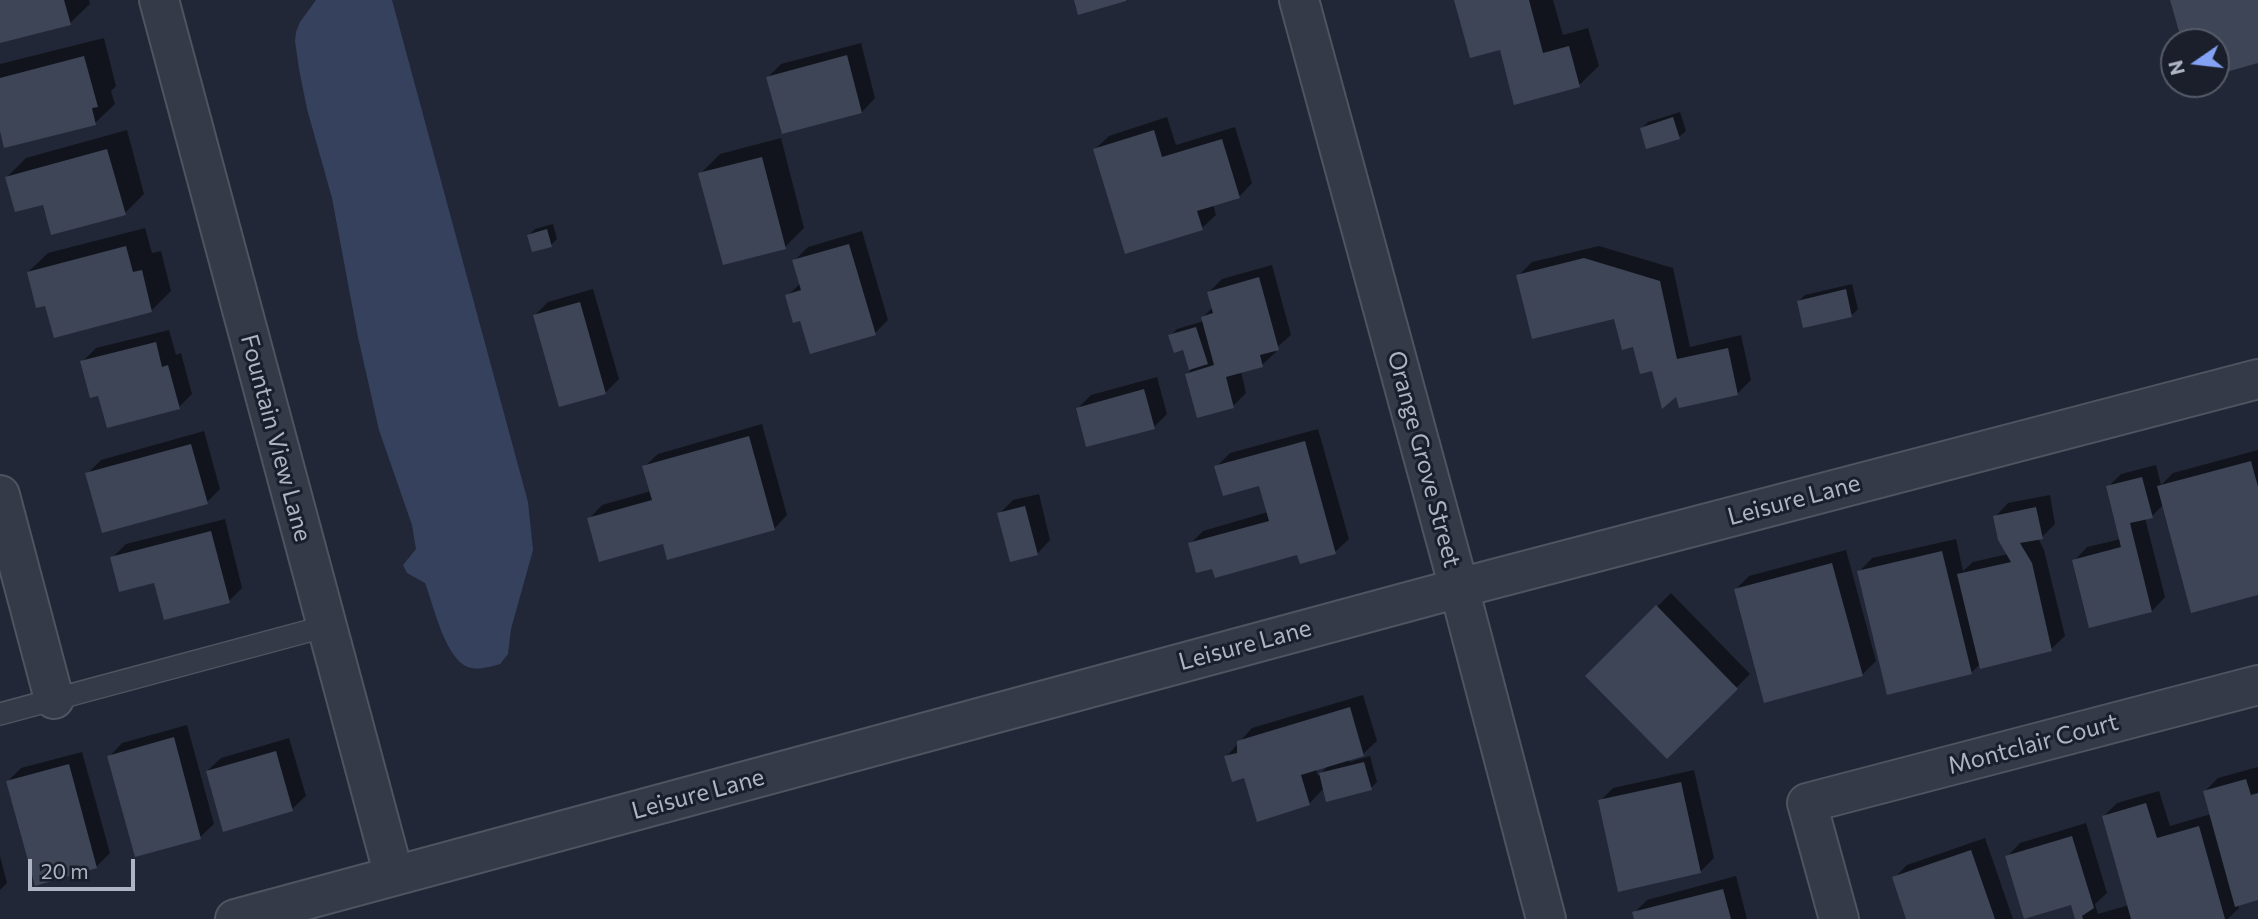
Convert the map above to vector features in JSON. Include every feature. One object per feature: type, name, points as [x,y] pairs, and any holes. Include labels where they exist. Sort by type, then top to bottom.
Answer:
[{"type":"street","name":"Fountain View Lane","points":[[159,0],[394,876]]},
{"type":"street","name":"Orange Grove Street","points":[[1299,0],[1546,919]]},
{"type":"street","name":"Leisure Lane","points":[[235,919],[1459,588],[2258,379]]},
{"type":"street","points":[[0,495],[54,699]]},
{"type":"street","name":"Montclair Court","points":[[1839,919],[1807,803],[2258,685]]},
{"type":"lane","points":[[0,714],[327,626]]},
{"type":"water","points":[[316,0],[392,0],[528,502],[533,550],[511,629],[508,654],[500,664],[472,668],[455,656],[442,633],[425,583],[407,573],[403,565],[416,549],[412,525],[379,430],[358,337],[332,198],[307,109],[299,69],[296,32]]},
{"type":"building","points":[[0,0],[64,0],[71,25],[0,43]]},
{"type":"building","points":[[1074,0],[1126,0],[1126,1],[1078,15]]},
{"type":"building","points":[[1454,0],[1529,0],[1543,53],[1569,46],[1580,87],[1514,105],[1500,50],[1470,58]]},
{"type":"building","points":[[2170,0],[2258,0],[2258,63],[2230,71],[2230,28],[2178,28]]},
{"type":"building","points":[[847,55],[862,113],[782,134],[766,77]]},
{"type":"building","points":[[84,56],[98,107],[92,108],[96,125],[4,148],[0,131],[0,78]]},
{"type":"building","points":[[1673,117],[1680,139],[1646,149],[1640,128]]},
{"type":"building","points":[[1154,130],[1162,157],[1222,139],[1240,198],[1197,211],[1203,230],[1125,254],[1093,149]]},
{"type":"building","points":[[107,149],[126,215],[51,235],[43,205],[15,212],[5,177]]},
{"type":"building","points":[[762,157],[786,249],[723,265],[698,173]]},
{"type":"building","points":[[547,229],[552,247],[532,252],[527,235]]},
{"type":"building","points":[[849,244],[876,335],[810,354],[800,321],[793,323],[785,295],[801,290],[792,260]]},
{"type":"building","points":[[126,246],[133,272],[142,270],[152,312],[54,338],[45,306],[36,308],[27,272]]},
{"type":"building","points":[[1584,258],[1660,281],[1677,359],[1728,348],[1738,395],[1679,408],[1676,397],[1662,409],[1652,371],[1640,374],[1633,347],[1622,350],[1614,319],[1532,339],[1516,275]]},
{"type":"building","points":[[1259,277],[1279,350],[1260,355],[1263,367],[1226,377],[1234,408],[1197,418],[1185,374],[1214,365],[1201,317],[1213,313],[1207,292]]},
{"type":"building","points":[[1846,289],[1852,317],[1803,328],[1797,301]]},
{"type":"building","points":[[580,302],[606,394],[559,407],[533,315]]},
{"type":"building","points":[[1196,327],[1208,364],[1189,370],[1183,350],[1174,353],[1168,335]]},
{"type":"building","points":[[156,342],[162,367],[168,365],[180,409],[107,428],[98,396],[90,398],[80,361]]},
{"type":"building","points":[[1144,389],[1155,429],[1086,447],[1076,408]]},
{"type":"building","points":[[749,436],[775,530],[667,560],[663,544],[599,562],[587,518],[652,500],[642,466]]},
{"type":"building","points":[[1305,441],[1336,554],[1300,564],[1297,555],[1215,578],[1212,569],[1196,573],[1188,543],[1269,521],[1259,486],[1223,496],[1214,466]]},
{"type":"building","points":[[191,444],[208,504],[102,533],[85,473]]},
{"type":"building","points":[[2251,461],[2258,487],[2258,595],[2191,613],[2157,486]]},
{"type":"building","points":[[2142,477],[2153,518],[2130,523],[2152,612],[2089,628],[2072,560],[2121,547],[2106,486]]},
{"type":"building","points":[[1025,506],[1038,555],[1010,562],[997,513]]},
{"type":"building","points":[[2036,507],[2043,539],[2020,543],[2032,563],[2052,651],[1980,669],[1957,574],[2011,562],[1998,540],[1993,516]]},
{"type":"building","points":[[211,531],[230,603],[164,620],[154,583],[119,592],[110,557]]},
{"type":"building","points":[[1942,551],[1972,674],[1887,695],[1857,571]]},
{"type":"building","points":[[1832,563],[1863,676],[1764,703],[1734,589]]},
{"type":"building","points":[[1656,605],[1738,689],[1667,759],[1585,676]]},
{"type":"building","points":[[1350,707],[1364,756],[1301,775],[1310,805],[1257,822],[1244,778],[1232,782],[1224,756],[1237,753],[1237,741]]},
{"type":"building","points":[[174,737],[201,839],[135,857],[107,756]]},
{"type":"building","points":[[276,751],[293,811],[223,832],[206,771]]},
{"type":"building","points":[[1364,762],[1372,790],[1326,802],[1319,773]]},
{"type":"building","points":[[69,764],[97,868],[35,886],[6,781]]},
{"type":"building","points":[[2246,779],[2251,795],[2258,793],[2258,900],[2235,907],[2203,791]]},
{"type":"building","points":[[1681,782],[1701,873],[1618,892],[1598,800]]},
{"type":"building","points":[[2146,803],[2157,838],[2199,826],[2225,919],[2131,919],[2102,816]]},
{"type":"building","points":[[2072,836],[2094,908],[2082,916],[2083,919],[2075,919],[2071,905],[2024,919],[2005,856]]},
{"type":"building","points":[[1971,850],[1995,919],[1906,919],[1892,877]]},
{"type":"building","points":[[1723,889],[1731,919],[1634,919],[1632,912]]}]
